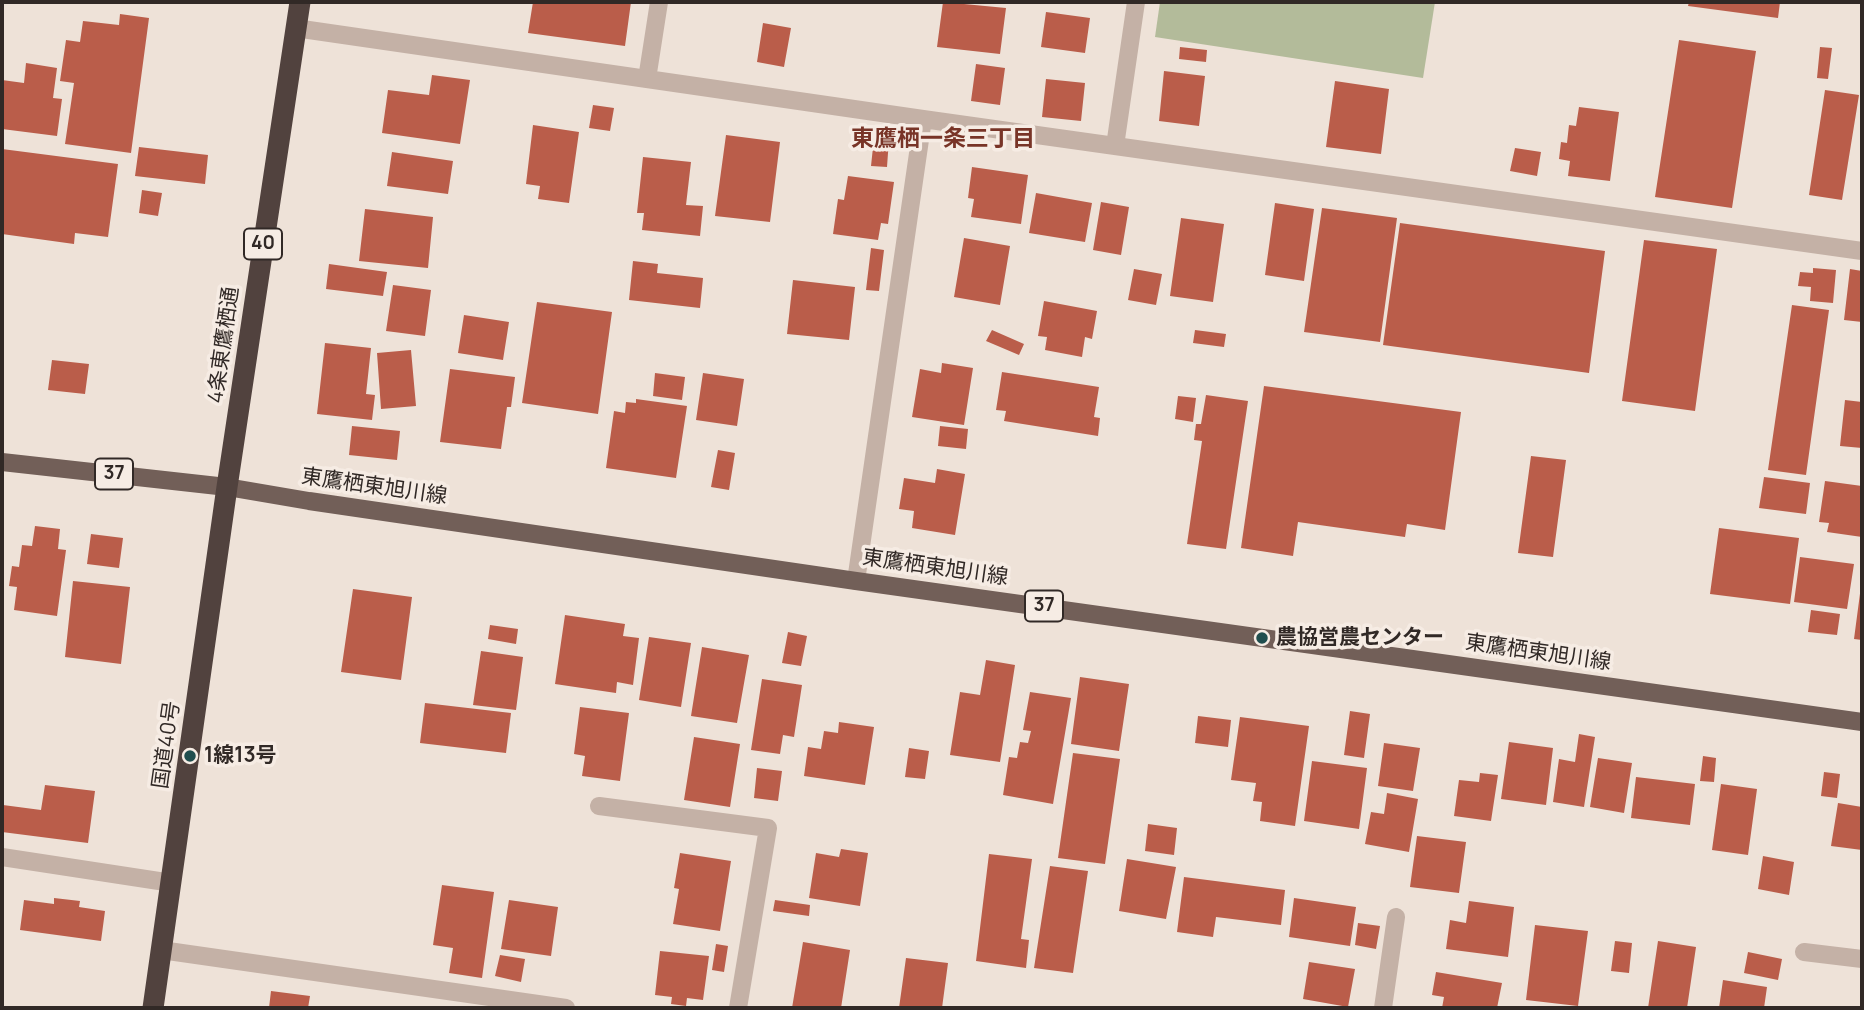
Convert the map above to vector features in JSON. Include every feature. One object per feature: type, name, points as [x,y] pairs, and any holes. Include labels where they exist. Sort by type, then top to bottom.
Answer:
[{"type":"highway","name":"4条東鷹栖通","points":[[227,487],[300,2]]},
{"type":"highway","name":"国道40号","points":[[153,1008],[227,487]]},
{"type":"main road","name":"東鷹栖東旭川線","points":[[2,462],[227,487],[856,581],[1862,722]]},
{"type":"street","points":[[647,79],[659,2]]},
{"type":"street","points":[[1115,146],[1136,2]]},
{"type":"street","points":[[295,28],[1862,251]]},
{"type":"street","points":[[856,581],[923,119]]},
{"type":"street","points":[[598,806],[768,828],[738,1008]]},
{"type":"street","points":[[2,857],[172,883]]},
{"type":"street","points":[[1383,1008],[1396,917]]},
{"type":"street","points":[[161,950],[456,1000],[566,1008]]},
{"type":"street","points":[[1804,952],[1862,959]]},
{"type":"green space","points":[[1160,2],[1435,2],[1423,78],[1155,37]]},
{"type":"building","points":[[533,2],[631,2],[625,46],[528,33]]},
{"type":"building","points":[[943,2],[1006,8],[1000,54],[937,47]]},
{"type":"building","points":[[1689,2],[1780,2],[1778,18],[1688,6]]},
{"type":"building","points":[[1046,12],[1090,18],[1085,53],[1041,47]]},
{"type":"building","points":[[120,14],[149,18],[131,153],[65,144],[74,83],[60,81],[66,40],[80,42],[83,21],[119,25]]},
{"type":"building","points":[[763,23],[791,28],[784,67],[757,62]]},
{"type":"building","points":[[1679,40],[1756,51],[1732,208],[1655,197]]},
{"type":"building","points":[[1180,47],[1207,50],[1206,62],[1179,59]]},
{"type":"building","points":[[1820,47],[1832,48],[1828,79],[1817,78]]},
{"type":"building","points":[[26,63],[57,68],[53,98],[62,99],[57,136],[2,129],[2,80],[24,83]]},
{"type":"building","points":[[976,64],[1005,68],[1000,105],[971,101]]},
{"type":"building","points":[[1164,71],[1205,76],[1199,126],[1159,121]]},
{"type":"building","points":[[432,75],[470,80],[460,144],[382,133],[388,90],[429,95]]},
{"type":"building","points":[[1046,79],[1085,83],[1081,121],[1042,117]]},
{"type":"building","points":[[1335,81],[1389,89],[1381,154],[1326,147]]},
{"type":"building","points":[[1825,90],[1859,95],[1842,200],[1809,195]]},
{"type":"building","points":[[593,105],[614,108],[610,131],[589,128]]},
{"type":"building","points":[[1579,107],[1619,112],[1610,181],[1568,176],[1570,161],[1559,159],[1561,142],[1567,143],[1569,125],[1576,126]]},
{"type":"building","points":[[533,125],[579,132],[569,203],[538,199],[540,186],[526,184]]},
{"type":"building","points":[[726,135],[780,142],[770,222],[715,216]]},
{"type":"building","points":[[874,138],[889,139],[887,167],[871,166]]},
{"type":"building","points":[[139,147],[208,155],[205,184],[135,176]]},
{"type":"building","points":[[1515,148],[1541,152],[1537,176],[1510,171]]},
{"type":"building","points":[[2,149],[118,164],[108,237],[75,233],[74,244],[2,234]]},
{"type":"building","points":[[392,152],[453,161],[448,194],[387,186]]},
{"type":"building","points":[[643,157],[691,162],[686,205],[703,206],[700,236],[642,230],[644,213],[637,213]]},
{"type":"building","points":[[972,167],[1028,175],[1021,224],[971,217],[974,199],[968,198]]},
{"type":"building","points":[[848,176],[894,182],[888,224],[881,223],[878,240],[833,234],[838,199],[844,200]]},
{"type":"building","points":[[142,190],[162,193],[158,216],[139,213]]},
{"type":"building","points":[[1036,193],[1092,203],[1085,242],[1029,233]]},
{"type":"building","points":[[1101,202],[1129,207],[1121,255],[1093,250]]},
{"type":"building","points":[[1275,203],[1314,209],[1304,281],[1265,275]]},
{"type":"building","points":[[1322,208],[1397,218],[1380,342],[1304,332]]},
{"type":"building","points":[[365,209],[433,217],[428,268],[359,261]]},
{"type":"building","points":[[1181,218],[1224,224],[1213,302],[1170,296]]},
{"type":"building","points":[[1400,223],[1605,251],[1589,373],[1383,345]]},
{"type":"building","points":[[964,238],[1010,246],[1000,305],[954,297]]},
{"type":"building","points":[[1644,240],[1717,249],[1695,411],[1622,401]]},
{"type":"building","points":[[871,248],[884,250],[879,291],[866,290]]},
{"type":"building","points":[[633,261],[658,264],[657,273],[703,278],[700,308],[629,300]]},
{"type":"building","points":[[329,264],[387,272],[383,296],[326,289]]},
{"type":"building","points":[[1813,268],[1836,270],[1833,303],[1810,301],[1811,287],[1798,286],[1800,272],[1813,273]]},
{"type":"building","points":[[1134,269],[1162,274],[1156,305],[1128,300]]},
{"type":"building","points":[[1850,269],[1862,271],[1862,322],[1844,320]]},
{"type":"building","points":[[793,280],[855,287],[849,340],[787,334]]},
{"type":"building","points":[[393,285],[431,290],[425,336],[386,331]]},
{"type":"building","points":[[1044,301],[1097,311],[1092,339],[1085,337],[1082,357],[1045,350],[1047,337],[1038,336]]},
{"type":"building","points":[[537,302],[612,312],[598,414],[522,403]]},
{"type":"building","points":[[1792,305],[1829,310],[1806,475],[1768,470]]},
{"type":"building","points":[[464,315],[509,322],[503,360],[458,353]]},
{"type":"building","points":[[992,330],[1024,344],[1019,355],[986,341]]},
{"type":"building","points":[[1195,330],[1226,334],[1224,347],[1193,343]]},
{"type":"building","points":[[325,343],[371,348],[366,394],[375,395],[372,420],[317,414]]},
{"type":"building","points":[[411,350],[416,406],[381,409],[377,353]]},
{"type":"building","points":[[52,360],[89,364],[85,394],[48,390]]},
{"type":"building","points":[[942,363],[973,368],[964,425],[912,417],[920,369],[941,373]]},
{"type":"building","points":[[450,369],[515,377],[511,407],[507,407],[501,449],[440,442]]},
{"type":"building","points":[[1002,372],[1099,387],[1094,417],[1100,418],[1098,436],[1004,421],[1006,411],[996,410]]},
{"type":"building","points":[[655,373],[685,377],[682,400],[653,396]]},
{"type":"building","points":[[703,373],[744,379],[737,426],[696,420]]},
{"type":"building","points":[[1264,386],[1461,412],[1445,530],[1407,524],[1405,537],[1298,522],[1293,556],[1241,548]]},
{"type":"building","points":[[1206,395],[1248,401],[1226,549],[1187,544],[1202,441],[1194,440],[1196,424],[1201,424]]},
{"type":"building","points":[[1178,396],[1196,398],[1193,422],[1175,419]]},
{"type":"building","points":[[636,399],[687,406],[676,478],[606,468],[614,411],[625,413],[626,402],[636,403]]},
{"type":"building","points":[[1845,400],[1862,402],[1862,448],[1840,446]]},
{"type":"building","points":[[352,426],[400,431],[397,460],[349,455]]},
{"type":"building","points":[[940,426],[968,429],[966,449],[938,446]]},
{"type":"building","points":[[718,450],[735,453],[729,490],[711,487]]},
{"type":"building","points":[[1531,456],[1566,460],[1553,557],[1518,553]]},
{"type":"building","points":[[937,469],[965,474],[955,535],[912,528],[914,511],[899,509],[904,478],[935,483]]},
{"type":"building","points":[[1764,477],[1810,483],[1806,514],[1759,508]]},
{"type":"building","points":[[1825,481],[1862,486],[1862,537],[1827,532],[1829,523],[1819,522]]},
{"type":"building","points":[[35,526],[60,529],[58,549],[66,550],[57,616],[14,610],[17,587],[9,586],[12,566],[19,567],[22,545],[32,546]]},
{"type":"building","points":[[1719,528],[1799,538],[1790,604],[1710,594]]},
{"type":"building","points":[[91,534],[123,538],[119,568],[87,564]]},
{"type":"building","points":[[1800,557],[1854,564],[1847,609],[1794,602]]},
{"type":"building","points":[[73,581],[130,587],[121,664],[65,657]]},
{"type":"building","points":[[1862,586],[1862,640],[1854,639]]},
{"type":"building","points":[[353,589],[412,597],[401,680],[341,672]]},
{"type":"building","points":[[1811,610],[1840,614],[1837,635],[1808,632]]},
{"type":"building","points":[[565,615],[625,624],[623,636],[639,638],[633,685],[617,682],[616,693],[555,684]]},
{"type":"building","points":[[490,625],[518,629],[516,644],[488,639]]},
{"type":"building","points":[[788,632],[807,636],[801,666],[782,663]]},
{"type":"building","points":[[649,637],[691,643],[681,707],[639,700]]},
{"type":"building","points":[[702,647],[749,655],[737,723],[691,716]]},
{"type":"building","points":[[481,651],[523,657],[516,710],[473,705]]},
{"type":"building","points":[[986,660],[1015,665],[1000,762],[950,755],[960,692],[980,695]]},
{"type":"building","points":[[1080,677],[1129,684],[1119,751],[1071,744]]},
{"type":"building","points":[[762,679],[802,685],[794,737],[783,735],[780,754],[751,750]]},
{"type":"building","points":[[1030,692],[1071,698],[1053,804],[1003,795],[1009,757],[1017,758],[1020,742],[1028,743],[1031,731],[1023,730]]},
{"type":"building","points":[[425,703],[511,713],[506,753],[420,743]]},
{"type":"building","points":[[580,707],[629,713],[620,781],[582,776],[585,756],[574,754]]},
{"type":"building","points":[[1350,711],[1370,714],[1364,758],[1344,755]]},
{"type":"building","points":[[1198,716],[1231,720],[1228,747],[1195,743]]},
{"type":"building","points":[[1240,717],[1309,726],[1295,826],[1260,821],[1262,802],[1253,801],[1256,783],[1231,780]]},
{"type":"building","points":[[839,722],[874,727],[865,785],[804,776],[808,747],[821,749],[824,731],[838,733]]},
{"type":"building","points":[[1579,734],[1595,737],[1584,807],[1553,802],[1559,759],[1575,762]]},
{"type":"building","points":[[694,737],[740,744],[730,807],[684,800]]},
{"type":"building","points":[[1509,742],[1553,748],[1546,805],[1501,799]]},
{"type":"building","points":[[1384,743],[1420,748],[1413,791],[1378,786]]},
{"type":"building","points":[[909,748],[929,751],[925,779],[905,777]]},
{"type":"building","points":[[1073,753],[1120,759],[1105,864],[1058,858]]},
{"type":"building","points":[[1703,756],[1716,758],[1714,782],[1700,781]]},
{"type":"building","points":[[1598,758],[1632,763],[1624,813],[1590,807]]},
{"type":"building","points":[[1312,761],[1367,768],[1359,829],[1304,821]]},
{"type":"building","points":[[757,768],[782,771],[778,801],[754,798]]},
{"type":"building","points":[[1824,772],[1840,774],[1837,798],[1821,796]]},
{"type":"building","points":[[1480,773],[1498,775],[1491,821],[1454,816],[1459,780],[1479,782]]},
{"type":"building","points":[[1636,777],[1695,784],[1690,825],[1631,818]]},
{"type":"building","points":[[1721,784],[1757,789],[1748,855],[1712,850]]},
{"type":"building","points":[[45,785],[95,791],[88,843],[2,832],[3,805],[41,810]]},
{"type":"building","points":[[1387,793],[1418,799],[1409,852],[1365,844],[1371,812],[1384,814]]},
{"type":"building","points":[[1838,803],[1862,807],[1862,850],[1831,846]]},
{"type":"building","points":[[1148,824],[1177,828],[1174,855],[1145,851]]},
{"type":"building","points":[[1417,836],[1466,842],[1459,893],[1410,887]]},
{"type":"building","points":[[841,849],[868,853],[860,906],[809,898],[816,853],[839,857]]},
{"type":"building","points":[[680,853],[731,861],[720,931],[673,924],[679,889],[674,888]]},
{"type":"building","points":[[989,854],[1032,859],[1021,939],[1029,940],[1026,968],[976,961]]},
{"type":"building","points":[[1763,856],[1794,862],[1789,895],[1758,889]]},
{"type":"building","points":[[1127,859],[1176,867],[1166,919],[1119,911]]},
{"type":"building","points":[[1050,866],[1088,871],[1073,973],[1034,968]]},
{"type":"building","points":[[1184,877],[1285,890],[1281,925],[1216,917],[1213,937],[1177,932]]},
{"type":"building","points":[[442,885],[494,892],[482,978],[449,973],[453,948],[433,945]]},
{"type":"building","points":[[54,898],[80,901],[79,907],[105,911],[101,941],[20,930],[24,900],[54,904]]},
{"type":"building","points":[[1294,898],[1356,907],[1350,946],[1289,937]]},
{"type":"building","points":[[509,900],[558,907],[551,956],[501,949]]},
{"type":"building","points":[[775,900],[810,905],[809,916],[773,911]]},
{"type":"building","points":[[1469,901],[1514,907],[1508,957],[1446,949],[1450,920],[1466,923]]},
{"type":"building","points":[[1358,923],[1380,926],[1376,949],[1355,945]]},
{"type":"building","points":[[1535,925],[1588,931],[1578,1006],[1526,1000]]},
{"type":"building","points":[[1615,941],[1632,943],[1629,973],[1611,971]]},
{"type":"building","points":[[1658,941],[1696,947],[1687,1008],[1648,1008]]},
{"type":"building","points":[[803,942],[850,950],[841,1008],[792,1008]]},
{"type":"building","points":[[716,944],[728,946],[724,972],[712,970]]},
{"type":"building","points":[[660,951],[709,956],[703,1000],[687,998],[686,1006],[671,1004],[672,997],[655,995]]},
{"type":"building","points":[[1748,952],[1782,959],[1778,980],[1744,973]]},
{"type":"building","points":[[500,955],[525,959],[521,982],[495,976]]},
{"type":"building","points":[[906,958],[948,963],[942,1008],[899,1008]]},
{"type":"building","points":[[1309,962],[1355,969],[1348,1007],[1303,999]]},
{"type":"building","points":[[1436,972],[1502,983],[1497,1008],[1442,1008],[1444,997],[1432,995]]},
{"type":"building","points":[[1723,980],[1767,987],[1764,1008],[1719,1008]]},
{"type":"building","points":[[271,991],[310,996],[308,1008],[269,1008]]},
{"type":"place","name":"農協営農センター","points":[[1262,638]]},
{"type":"place","name":"1線13号","points":[[190,756]]},
{"type":"district","name":"東鷹栖一条三丁目","points":[[943,140]]}]
